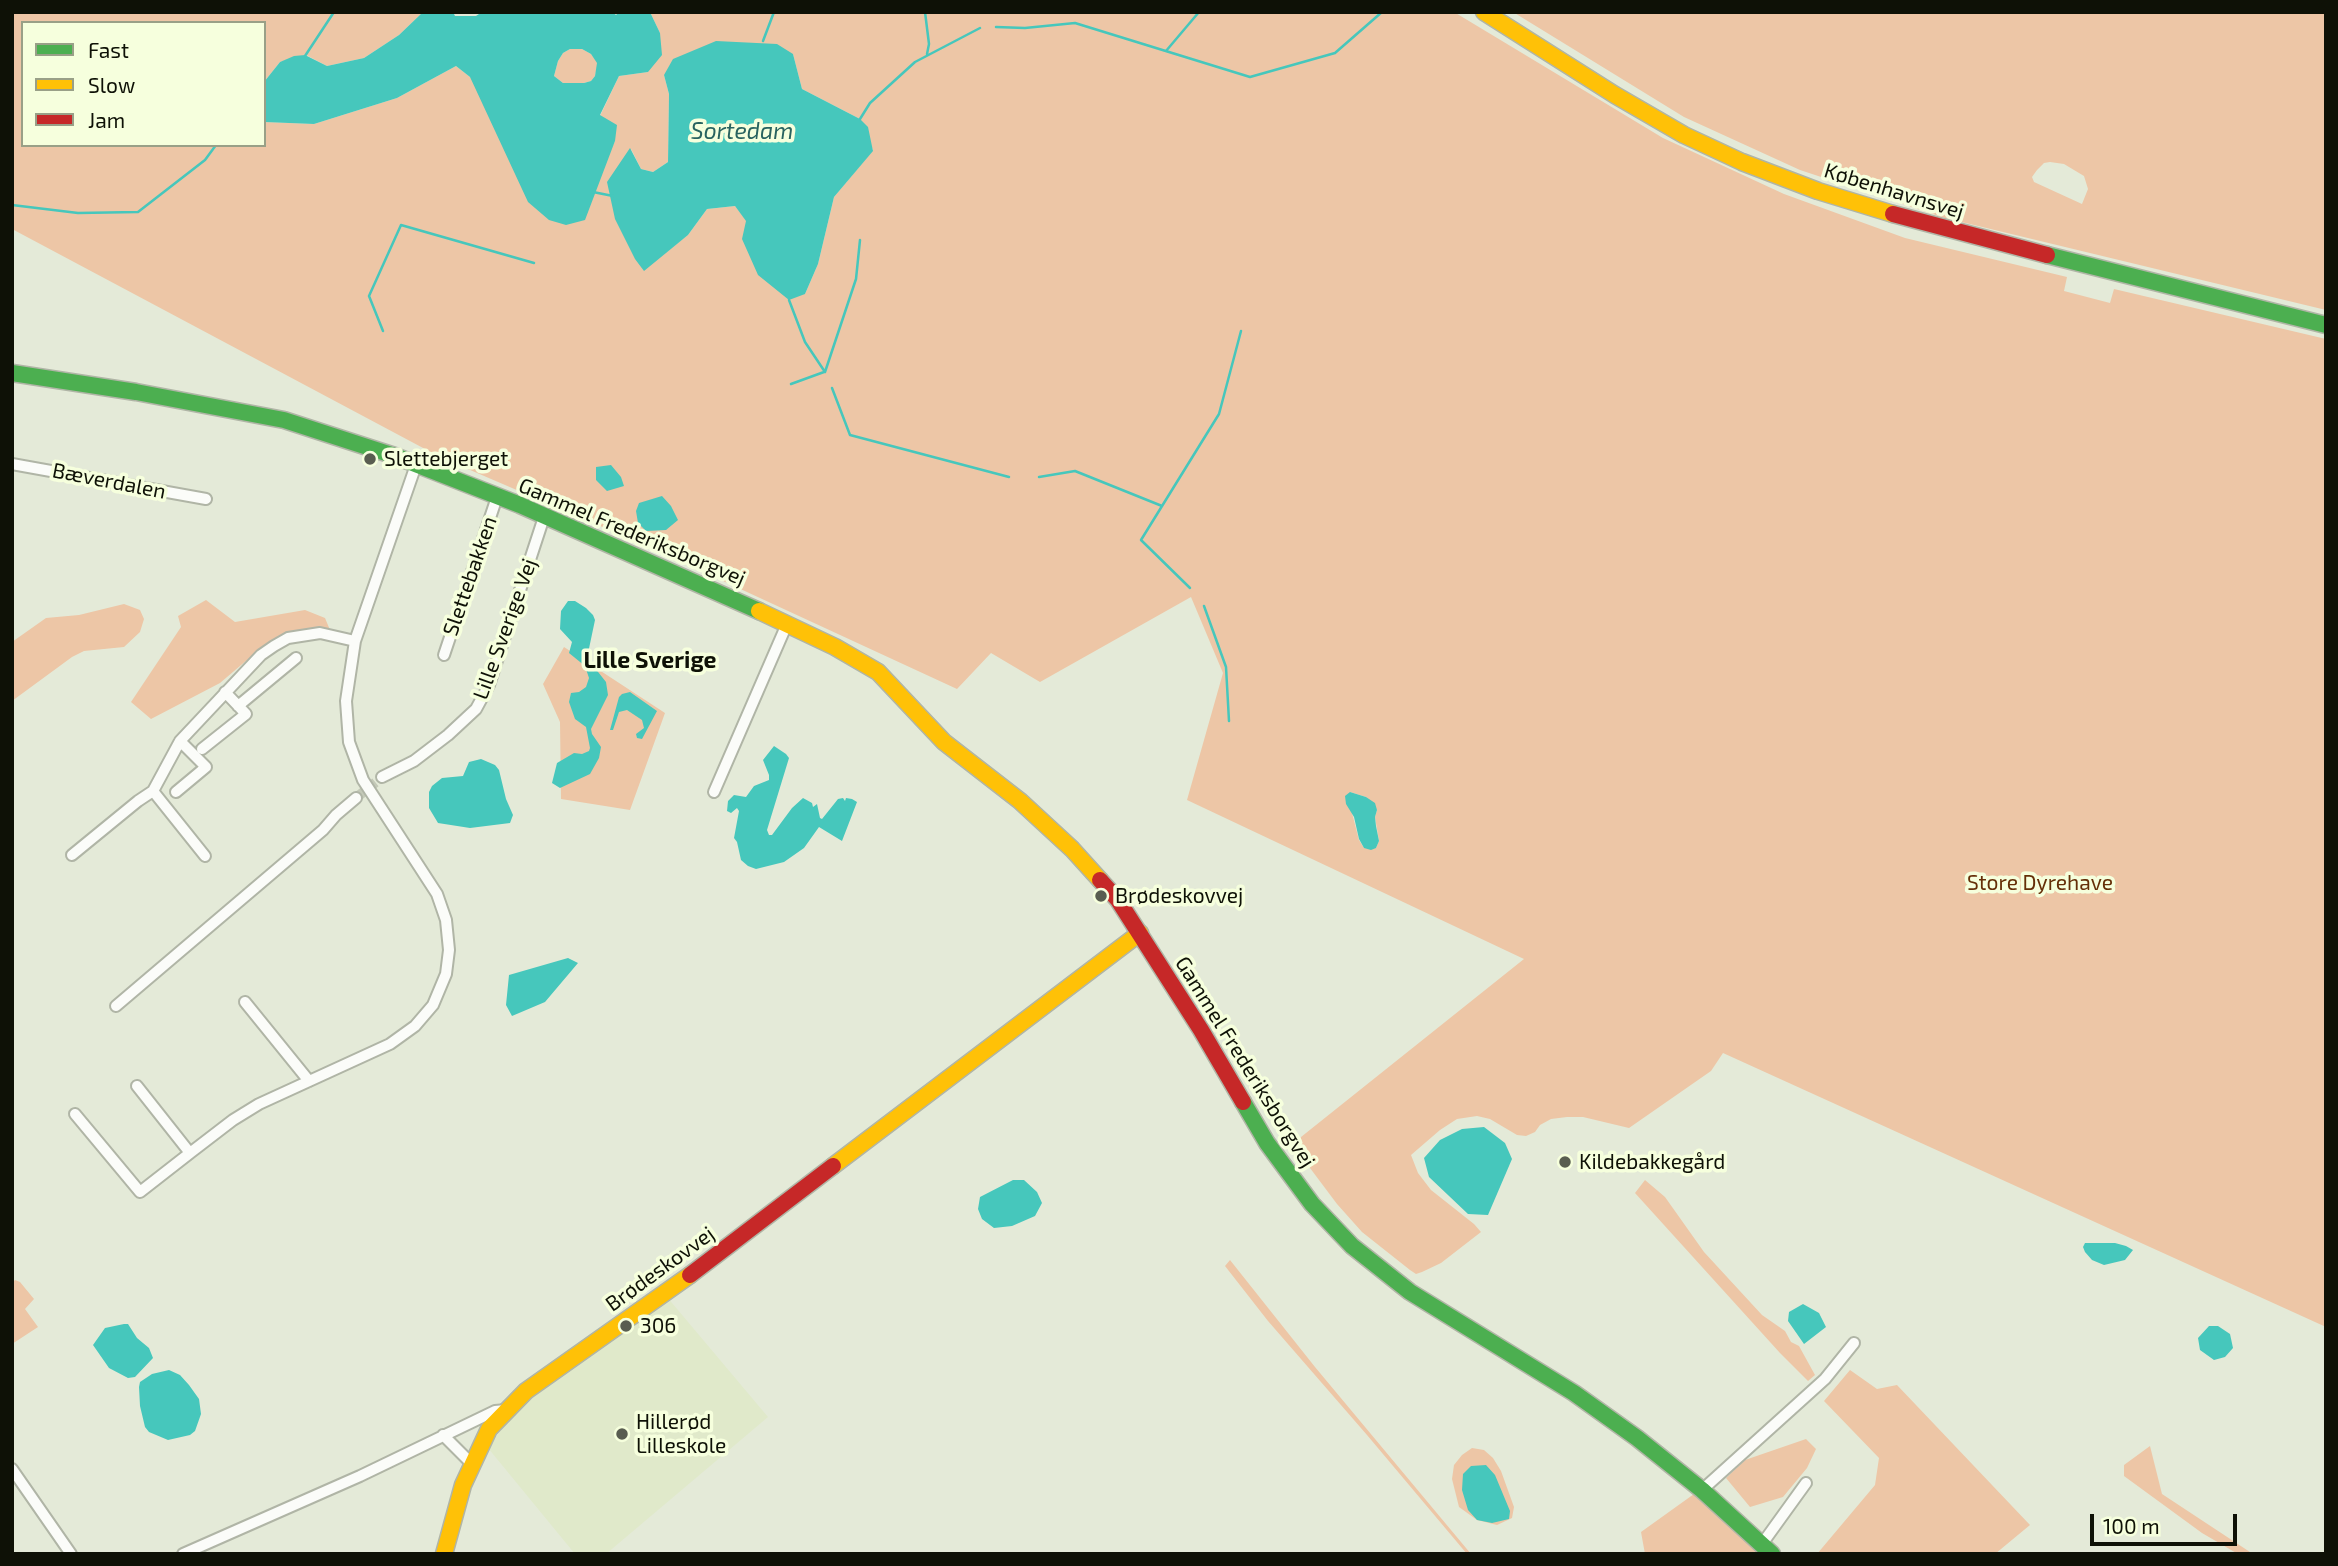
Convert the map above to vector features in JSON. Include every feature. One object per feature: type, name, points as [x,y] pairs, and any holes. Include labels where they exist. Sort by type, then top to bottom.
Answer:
[{"type":"street","name":"Københavnsvej","points":[[1484,12],[1684,135],[1742,162],[1818,191],[1911,220],[2326,325]]},
{"type":"street","name":"Gammel Frederiksborgvej","points":[[12,373],[136,392],[284,420],[416,465],[497,497],[697,582],[858,659],[887,680],[944,742],[997,782],[1072,849],[1118,900],[1201,1030],[1267,1143],[1312,1204],[1352,1245],[1409,1292],[1574,1393],[1637,1438],[1702,1490],[1767,1549],[1806,1483]]},
{"type":"street","name":"Bæverdalen","points":[[12,464],[206,499]]},
{"type":"street","points":[[75,1114],[140,1192],[233,1120],[259,1104],[390,1044],[415,1027],[433,1005],[446,974],[449,950],[446,920],[437,894],[373,798],[355,761],[346,721],[346,701],[355,641],[416,465]]},
{"type":"street","name":"Slettebakken","points":[[444,656],[497,497]]},
{"type":"street","name":"Lille Sverige Vej","points":[[382,777],[414,761],[476,709],[489,685],[544,517]]},
{"type":"street","points":[[714,792],[787,624]]},
{"type":"street","points":[[72,855],[153,791],[180,741],[261,655],[288,638],[320,633],[355,641]]},
{"type":"street","points":[[238,706],[296,658]]},
{"type":"street","points":[[202,749],[246,714],[225,692]]},
{"type":"street","points":[[176,792],[206,767],[180,741]]},
{"type":"street","points":[[153,791],[205,856]]},
{"type":"street","points":[[116,1006],[323,830],[356,798]]},
{"type":"street","name":"Brødeskovvej","points":[[444,1554],[471,1463],[489,1429],[526,1391],[694,1272],[1140,933]]},
{"type":"street","points":[[245,1002],[309,1082]]},
{"type":"street","points":[[137,1086],[190,1153]]},
{"type":"street","points":[[1702,1490],[1825,1379],[1854,1343]]},
{"type":"street","name":"Brødeskovvej","points":[[183,1554],[360,1476],[495,1411],[506,1410]]},
{"type":"street","points":[[443,1435],[471,1463]]},
{"type":"street","points":[[12,1469],[71,1554]]},
{"type":"shaded area","name":"Hillerød Lilleskole","points":[[667,1297],[768,1417],[606,1554],[575,1554],[488,1448],[516,1410]]},
{"type":"green space","name":"Store Dyrehave","points":[[12,12],[423,12],[399,35],[364,58],[327,66],[306,55],[280,62],[266,80],[266,21],[21,21],[21,147],[266,147],[266,122],[314,124],[397,98],[456,66],[470,77],[612,147],[615,141],[600,116],[619,76],[648,72],[660,33],[650,12],[1454,12],[1663,138],[1784,194],[1905,238],[2067,277],[2064,291],[2110,303],[2114,289],[2326,339],[2326,1327],[1723,1053],[1711,1071],[1629,1128],[1583,1117],[1567,1117],[1551,1119],[1526,1136],[1517,1135],[1490,1119],[1477,1116],[1457,1119],[1440,1130],[1411,1155],[1418,1173],[1431,1190],[1481,1232],[1441,1263],[1416,1274],[1362,1232],[1298,1152],[1298,1143],[1301,1137],[1524,959],[1187,800],[1223,673],[1191,597],[1040,682],[991,653],[957,689],[656,550],[440,457],[12,229]],"holes":[[[793,54],[802,89],[860,119],[873,150],[834,197],[818,264],[805,294],[735,206],[707,209],[688,235],[643,270],[631,149],[641,169],[653,172],[668,162],[669,94],[664,75]],[[1350,792],[1366,797],[1377,810],[1375,817],[1379,841],[1376,848],[1364,848],[1359,840],[1351,809]]]},
{"type":"green space","points":[[1513,12],[2326,12],[2326,310],[1945,218],[1800,170],[1684,117]],"holes":[[[2044,163],[2064,164],[2084,176],[2088,189],[2082,204],[2034,182],[2032,177]]]},
{"type":"green space","points":[[570,49],[582,49],[591,54],[598,63],[591,81],[563,83],[554,76],[558,61],[563,53]]},
{"type":"green space","points":[[206,600],[235,622],[305,610],[325,618],[330,630],[282,635],[267,643],[220,683],[151,719],[131,702],[181,627],[178,616]]},
{"type":"green space","points":[[124,604],[140,610],[144,619],[140,632],[124,647],[84,651],[12,701],[12,642],[46,618],[79,615]]},
{"type":"green space","points":[[564,647],[665,713],[630,810],[561,799],[560,722],[543,684]]},
{"type":"green space","points":[[1645,1180],[1665,1197],[1704,1252],[1762,1315],[1785,1331],[1791,1342],[1799,1346],[1815,1375],[1808,1381],[1635,1193]]},
{"type":"green space","points":[[1230,1260],[1471,1554],[1467,1554],[1268,1321],[1225,1266]]},
{"type":"green space","points":[[15,1280],[20,1282],[34,1299],[25,1309],[38,1327],[12,1344],[12,1283]]},
{"type":"green space","points":[[1850,1370],[1877,1389],[1897,1385],[2030,1525],[1995,1554],[1817,1554],[1875,1485],[1879,1458],[1824,1401]]},
{"type":"green space","points":[[1806,1439],[1816,1449],[1807,1468],[1783,1497],[1750,1507],[1726,1478],[1745,1460]]},
{"type":"green space","points":[[2150,1446],[2162,1494],[2253,1554],[2238,1554],[2202,1533],[2124,1476],[2124,1465]]},
{"type":"green space","points":[[1472,1448],[1484,1450],[1493,1458],[1501,1471],[1514,1507],[1512,1518],[1497,1525],[1477,1520],[1459,1507],[1452,1479],[1454,1465]]},
{"type":"green space","points":[[1694,1494],[1762,1554],[1645,1554],[1641,1532]]},
{"type":"water","name":"Sortedam","points":[[423,12],[453,12],[455,16],[476,16],[482,12],[612,12],[616,15],[619,12],[650,12],[660,33],[662,55],[648,72],[619,76],[600,115],[617,125],[615,141],[585,220],[566,225],[549,220],[528,202],[470,77],[456,66],[397,98],[314,124],[266,122],[266,80],[280,62],[305,55],[327,66],[364,58],[399,35]],"holes":[[[570,49],[582,49],[591,54],[597,63],[595,76],[591,81],[563,83],[554,76],[563,53]]]},
{"type":"water","name":"Sortedam","points":[[716,41],[777,44],[793,54],[802,89],[860,119],[868,127],[873,151],[834,197],[818,264],[805,294],[789,300],[758,275],[742,239],[746,221],[735,206],[707,209],[688,235],[644,271],[615,219],[607,182],[630,148],[641,169],[653,172],[668,162],[669,94],[664,75],[673,59]]},
{"type":"water","points":[[611,465],[621,477],[624,486],[607,491],[596,480],[596,467]]},
{"type":"water","points":[[662,496],[678,520],[666,530],[646,531],[638,523],[636,511],[639,503]]},
{"type":"water","points":[[568,601],[575,601],[593,615],[595,620],[587,658],[606,682],[608,695],[591,729],[601,747],[599,758],[590,774],[560,788],[552,783],[557,763],[574,753],[589,751],[590,748],[586,727],[575,719],[569,702],[571,693],[586,687],[589,678],[585,666],[569,653],[572,642],[560,629],[561,611]]},
{"type":"water","points":[[630,692],[657,711],[642,739],[637,738],[636,734],[644,728],[642,720],[627,710],[619,712],[613,730],[610,730],[619,697]]},
{"type":"water","points":[[774,746],[789,758],[767,830],[769,835],[772,835],[803,798],[812,803],[813,807],[817,804],[822,819],[838,799],[843,798],[845,801],[846,798],[857,802],[842,841],[819,827],[804,848],[784,862],[756,869],[741,860],[734,838],[739,811],[737,808],[731,813],[727,811],[728,801],[734,795],[746,797],[754,786],[769,780],[763,760]]},
{"type":"water","points":[[481,759],[495,765],[499,770],[513,815],[510,823],[470,828],[438,823],[429,808],[429,792],[432,786],[442,778],[463,776],[469,762]]},
{"type":"water","points":[[1350,792],[1375,803],[1379,841],[1376,848],[1364,848],[1359,839],[1354,817],[1346,804],[1345,796]]},
{"type":"water","points":[[568,958],[578,963],[545,1002],[512,1016],[506,1005],[509,975]]},
{"type":"water","points":[[1484,1127],[1505,1143],[1512,1159],[1488,1215],[1468,1214],[1429,1177],[1424,1158],[1440,1140],[1462,1129]]},
{"type":"water","points":[[1013,1180],[1024,1180],[1037,1192],[1042,1203],[1035,1216],[1012,1226],[994,1228],[982,1219],[978,1209],[980,1197]]},
{"type":"water","points":[[2085,1243],[2115,1243],[2133,1250],[2125,1260],[2104,1265],[2092,1260],[2085,1252]]},
{"type":"water","points":[[1803,1304],[1819,1313],[1826,1327],[1804,1344],[1788,1321],[1789,1312]]},
{"type":"water","points":[[128,1324],[137,1338],[149,1348],[153,1358],[135,1377],[128,1378],[109,1368],[93,1345],[105,1328]]},
{"type":"water","points":[[2209,1326],[2218,1326],[2230,1334],[2233,1348],[2225,1357],[2214,1360],[2200,1350],[2198,1338]]},
{"type":"water","points":[[169,1370],[180,1375],[189,1385],[199,1399],[201,1414],[195,1431],[190,1435],[168,1440],[149,1432],[145,1427],[139,1387],[140,1382],[152,1374]]},
{"type":"water","points":[[1486,1465],[1495,1475],[1510,1511],[1509,1519],[1492,1523],[1477,1520],[1468,1510],[1462,1490],[1463,1474],[1471,1466]]},
{"type":"waterway","points":[[305,56],[334,12]]},
{"type":"waterway","points":[[763,41],[774,12]]},
{"type":"waterway","points":[[925,12],[929,44],[927,54]]},
{"type":"waterway","points":[[1166,51],[1199,12]]},
{"type":"waterway","points":[[996,27],[1025,28],[1075,23],[1250,77],[1335,53],[1382,12]]},
{"type":"waterway","points":[[860,119],[870,103],[915,62],[980,28]]},
{"type":"waterway","points":[[12,205],[78,213],[138,212],[205,160],[215,147]]},
{"type":"waterway","points":[[593,192],[613,196]]},
{"type":"waterway","points":[[383,331],[369,296],[401,225],[534,263]]},
{"type":"waterway","points":[[825,372],[856,279],[860,240]]},
{"type":"waterway","points":[[789,300],[805,342],[825,372]]},
{"type":"waterway","points":[[1190,588],[1141,540],[1219,414],[1241,331]]},
{"type":"waterway","points":[[791,384],[824,372]]},
{"type":"waterway","points":[[832,388],[850,435],[1009,477]]},
{"type":"waterway","points":[[1039,477],[1075,471],[1162,506]]},
{"type":"waterway","points":[[1204,606],[1226,667],[1229,721]]},
{"type":"tunnel","points":[[356,798],[382,777]]},
{"type":"traffic: fast","points":[[2047,255],[2326,325]]},
{"type":"traffic: fast","points":[[12,373],[136,392],[284,420],[395,456],[520,505],[759,611]]},
{"type":"traffic: fast","points":[[1243,1102],[1267,1143],[1312,1204],[1352,1246],[1410,1292],[1574,1393],[1637,1438],[1702,1490],[1772,1554]]},
{"type":"traffic: slow","points":[[1484,12],[1684,135],[1742,162],[1818,191],[1893,214]]},
{"type":"traffic: slow","points":[[759,611],[835,647],[878,672],[944,742],[1020,801],[1072,849],[1100,880]]},
{"type":"traffic: slow","points":[[833,1166],[1140,933]]},
{"type":"traffic: slow","points":[[444,1554],[463,1485],[489,1429],[526,1391],[690,1275]]},
{"type":"traffic: jam","points":[[1893,214],[2047,255]]},
{"type":"traffic: jam","points":[[1100,880],[1118,900],[1201,1030],[1243,1102]]},
{"type":"traffic: jam","points":[[690,1275],[833,1166]]},
{"type":"place","name":"Slettebjerget","points":[[370,459]]},
{"type":"place","name":"Brødeskovvej","points":[[1101,896]]},
{"type":"place","name":"Kildebakkegård","points":[[1565,1162]]},
{"type":"place","name":"306","points":[[626,1326]]},
{"type":"place","name":"Hillerød Lilleskole","points":[[622,1434]]},
{"type":"district","name":"Lille Sverige","points":[[650,660]]}]
